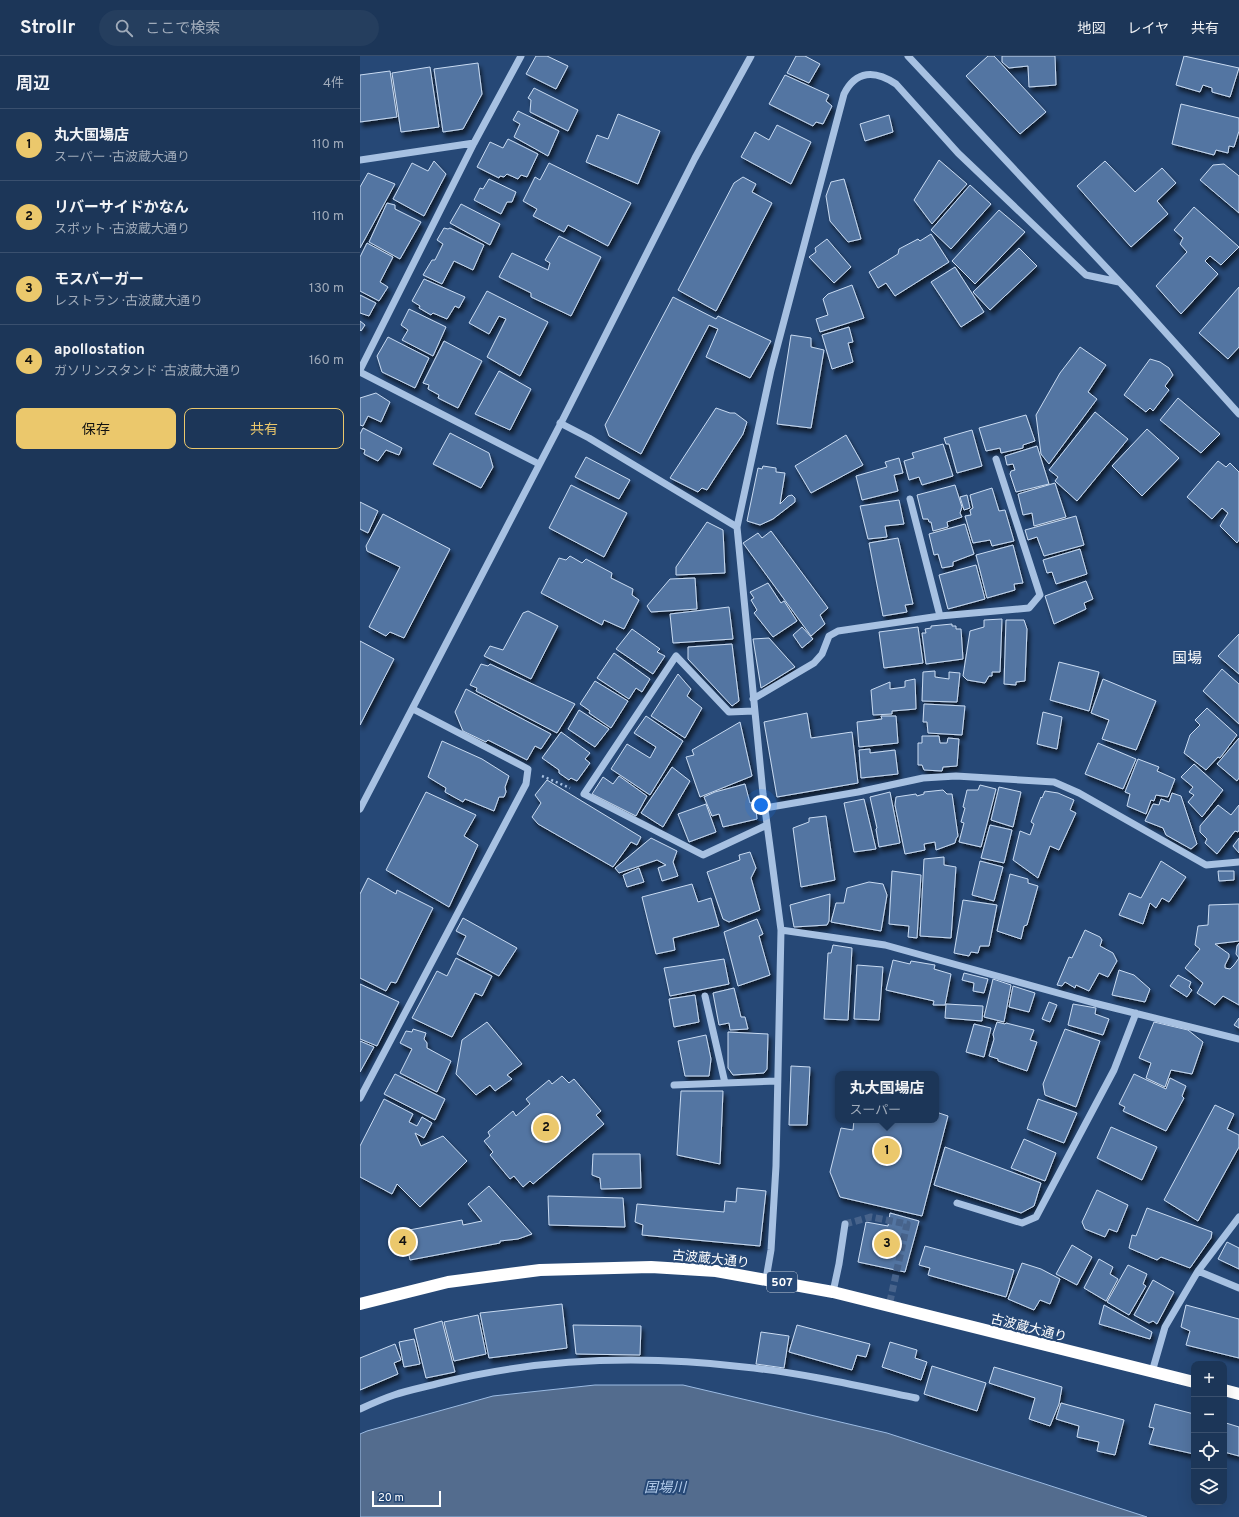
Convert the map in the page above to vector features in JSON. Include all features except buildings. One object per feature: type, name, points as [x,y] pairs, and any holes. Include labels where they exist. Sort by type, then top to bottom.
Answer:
[{"type":"highway","name":"古波蔵大通り","points":[[361,1302],[448,1282],[540,1270],[651,1267],[716,1271],[833,1292],[1191,1381]]},
{"type":"highway","points":[[1227,1391],[1239,1394]]},
{"type":"street","points":[[521,56],[474,143],[360,371],[539,464]]},
{"type":"street","points":[[360,809],[413,709],[695,158],[751,56]]},
{"type":"street","points":[[908,56],[1119,282],[1239,414]]},
{"type":"street","points":[[766,1279],[770,1250],[776,1166],[781,930],[754,711],[737,527],[770,370],[844,94],[848,86],[866,74],[877,74],[896,84],[958,153],[1086,275],[1119,282]]},
{"type":"street","points":[[360,160],[474,143]]},
{"type":"street","points":[[560,423],[589,438],[737,527]]},
{"type":"street","points":[[753,699],[814,663],[822,654],[829,636],[838,631],[940,616],[1029,608],[1040,595],[996,459]]},
{"type":"street","points":[[910,499],[940,616]]},
{"type":"street","points":[[754,711],[729,712],[676,656],[584,794],[703,855],[767,825]]},
{"type":"street","points":[[360,1098],[526,784],[528,769],[413,709]]},
{"type":"street","points":[[765,808],[858,792],[923,778],[956,776],[1054,782],[1079,793],[1206,865],[1239,862]]},
{"type":"street","points":[[781,930],[885,945],[1136,1013],[1239,1039]]},
{"type":"street","points":[[705,996],[725,1083]]},
{"type":"street","points":[[957,1203],[1022,1223],[1036,1217],[1114,1070],[1136,1013]]},
{"type":"street","points":[[674,1085],[777,1081]]},
{"type":"street","points":[[1152,1372],[1165,1327],[1198,1271],[1239,1217]]},
{"type":"street","points":[[833,1292],[845,1224]]},
{"type":"street","points":[[1198,1271],[1239,1288]]},
{"type":"street","points":[[360,1409],[395,1395],[494,1371],[565,1362],[592,1361],[697,1362],[744,1367],[812,1376],[916,1398]]},
{"type":"path","points":[[528,769],[584,794]]},
{"type":"water","name":"国場川","points":[[595,1385],[683,1385],[887,1433],[1147,1517],[360,1517],[360,1434],[493,1396]]},
{"type":"tunnel","points":[[845,1224],[871,1217],[907,1224],[889,1306]]},
{"type":"place","name":"リバーサイドかなん","points":[[546,1128]]},
{"type":"place","name":"丸大国場店","points":[[887,1151]]},
{"type":"place","name":"apollostation","points":[[403,1242]]},
{"type":"place","name":"モスバーガー","points":[[887,1244]]},
{"type":"district","name":"国場","points":[[1187,658]]}]
